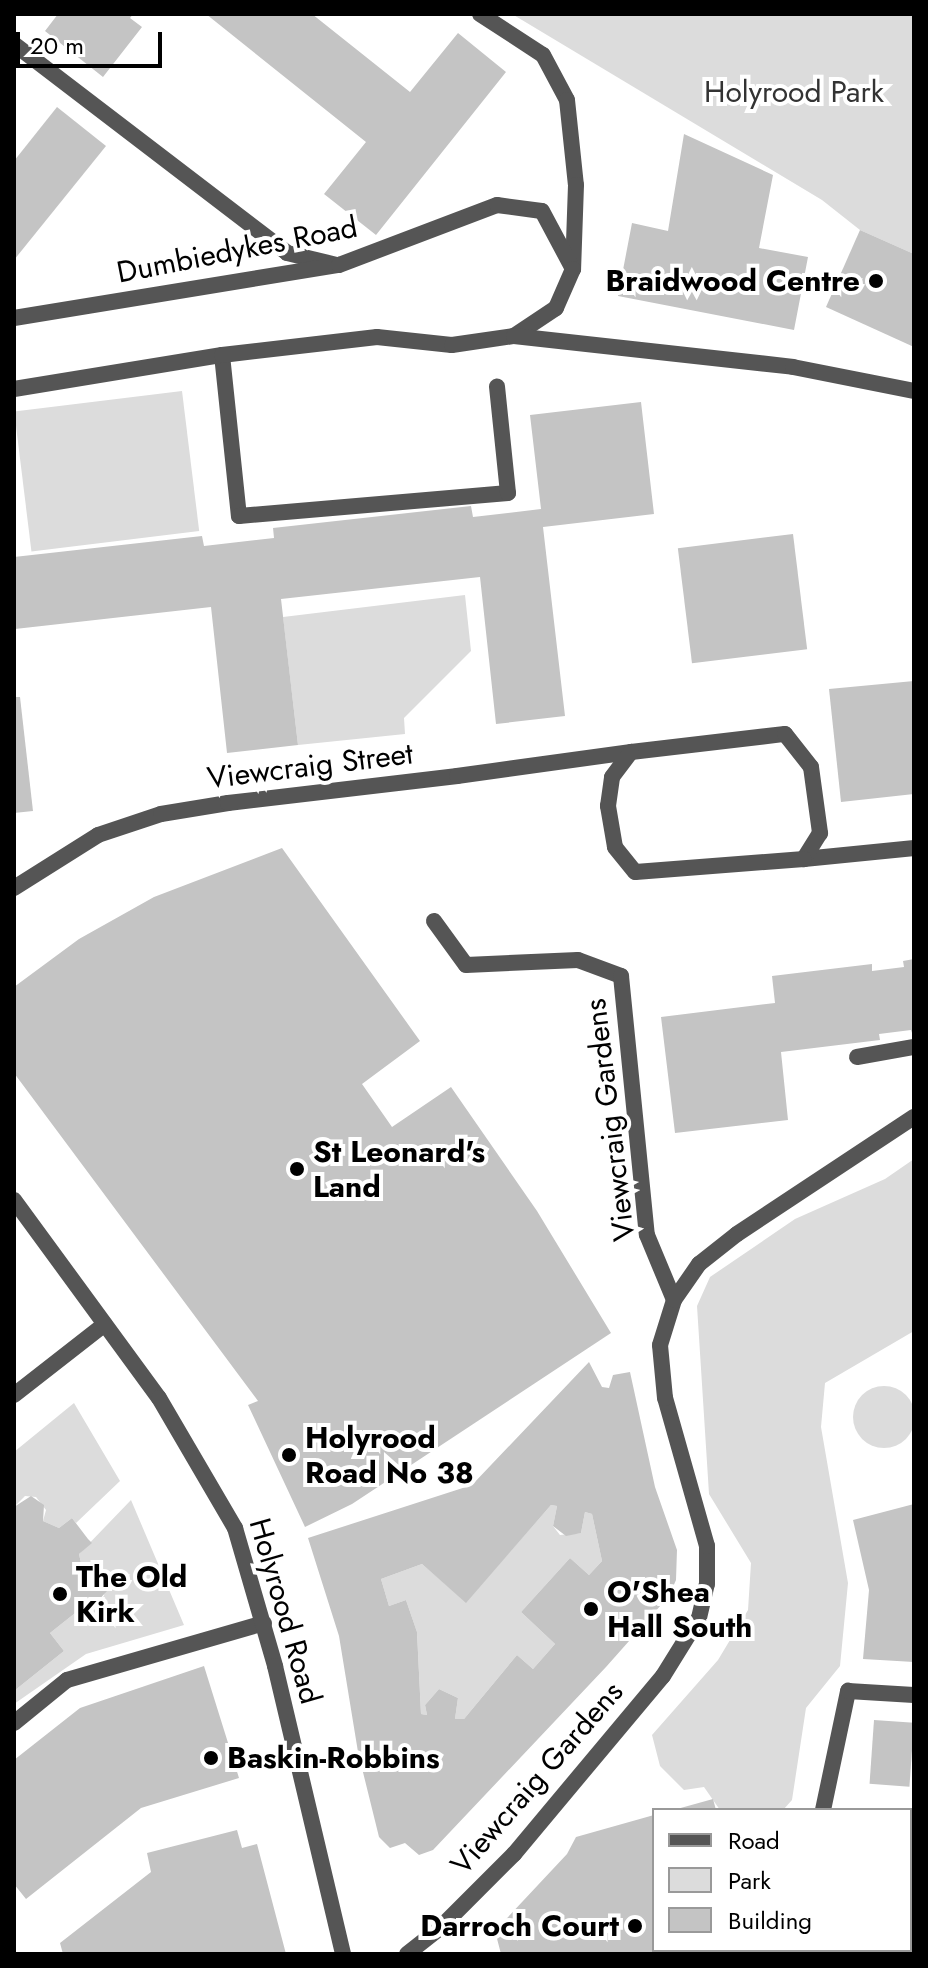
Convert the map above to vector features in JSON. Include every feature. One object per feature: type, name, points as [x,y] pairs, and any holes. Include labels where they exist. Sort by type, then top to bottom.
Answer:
[{"type":"street","points":[[480,14],[543,55],[567,100],[576,185],[573,269],[556,308],[514,336]]},
{"type":"street","points":[[14,44],[287,253],[339,265]]},
{"type":"street","name":"Dumbiedykes Road","points":[[14,318],[339,265],[497,205],[542,211],[573,269]]},
{"type":"street","points":[[14,389],[222,355],[377,337],[452,345],[514,336],[793,367],[914,391]]},
{"type":"street","points":[[222,355],[239,516],[508,493],[497,387]]},
{"type":"street","name":"Viewcraig Street","points":[[14,888],[98,835],[161,814],[785,734],[811,767],[816,798],[820,833],[804,859]]},
{"type":"street","points":[[631,752],[612,777],[608,806],[615,847],[635,872],[914,848]]},
{"type":"street","name":"Viewcraig Gardens","points":[[434,921],[466,965],[578,960],[621,976],[647,1235],[674,1300]]},
{"type":"street","points":[[857,1057],[914,1047]]},
{"type":"street","name":"Viewcraig Gardens","points":[[407,1954],[440,1928],[514,1854],[663,1676],[699,1618],[707,1584],[707,1546],[665,1398],[660,1345],[674,1300],[699,1264],[737,1234],[914,1117]]},
{"type":"street","name":"Holyrood Road","points":[[14,1200],[159,1398],[219,1495],[264,1623],[343,1954]]},
{"type":"street","points":[[14,1395],[105,1324]]},
{"type":"street","points":[[14,1723],[67,1680],[264,1623]]},
{"type":"street","points":[[823,1808],[848,1691],[914,1695]]},
{"type":"green space","name":"Holyrood Park","points":[[512,14],[914,14],[914,254],[860,230],[822,200]]},
{"type":"green space","points":[[182,391],[199,531],[31,552],[14,412]]},
{"type":"green space","points":[[465,595],[471,651],[404,718],[405,734],[298,745],[283,617]]},
{"type":"green space","points":[[914,1159],[914,1331],[825,1383],[821,1427],[848,1583],[840,1666],[806,1708],[792,1800],[785,1808],[719,1808],[704,1787],[684,1790],[660,1766],[652,1735],[718,1660],[748,1610],[751,1563],[709,1494],[697,1306],[710,1277],[795,1219],[885,1179]]},
{"type":"green space","points":[[884,1386],[906,1395],[915,1417],[906,1439],[884,1448],[862,1439],[853,1417],[862,1395]]},
{"type":"green space","points":[[74,1403],[120,1481],[76,1523],[72,1518],[59,1528],[43,1521],[46,1510],[36,1497],[25,1496],[14,1507],[14,1452]]},
{"type":"green space","points":[[131,1500],[184,1625],[86,1654],[14,1704],[14,1691],[64,1651],[50,1633],[79,1610],[80,1600],[96,1603],[104,1596],[106,1580],[99,1572],[83,1572],[79,1554]]},
{"type":"green space","points":[[551,1505],[557,1506],[553,1526],[560,1535],[581,1533],[585,1512],[592,1514],[602,1561],[589,1575],[570,1558],[521,1612],[555,1644],[533,1669],[517,1655],[464,1719],[455,1719],[458,1698],[439,1689],[425,1705],[427,1715],[421,1714],[417,1632],[406,1600],[389,1606],[381,1579],[422,1564],[466,1602]]},
{"type":"building","points":[[58,14],[133,14],[130,18],[142,27],[103,77],[45,31]]},
{"type":"building","points":[[206,14],[312,14],[410,92],[458,33],[506,72],[376,235],[324,194],[366,142]]},
{"type":"building","points":[[57,107],[106,146],[14,260],[14,161]]},
{"type":"building","points":[[684,134],[773,175],[759,248],[808,257],[794,330],[618,296],[632,223],[668,231]]},
{"type":"building","name":"Braidwood Centre","points":[[860,230],[914,254],[914,347],[826,307]]},
{"type":"building","points":[[641,402],[654,514],[543,527],[565,716],[496,724],[480,577],[281,599],[298,745],[227,753],[211,607],[15,629],[14,557],[202,536],[204,546],[274,538],[273,528],[471,506],[473,517],[541,509],[530,415]]},
{"type":"building","points":[[793,534],[807,649],[692,663],[678,548]]},
{"type":"building","points":[[914,681],[914,794],[841,802],[829,689]]},
{"type":"building","points":[[14,697],[20,697],[33,811],[14,813]]},
{"type":"building","name":"St Leonard's Land","points":[[282,848],[420,1041],[362,1084],[392,1127],[451,1087],[537,1211],[611,1333],[352,1504],[305,1527],[248,1405],[258,1401],[14,1073],[14,987],[79,939],[154,897]]},
{"type":"building","points":[[914,959],[914,1039],[911,1030],[879,1034],[880,1040],[781,1052],[788,1120],[675,1133],[661,1017],[775,1003],[772,976],[872,964],[872,971],[904,967],[903,961]]},
{"type":"building","name":"O'Shea Hall South","points":[[589,1362],[602,1387],[609,1388],[613,1375],[630,1372],[655,1487],[677,1550],[676,1580],[669,1596],[606,1667],[433,1850],[419,1855],[405,1843],[390,1848],[379,1837],[358,1752],[339,1636],[308,1538],[472,1485]],"holes":[[[551,1505],[557,1506],[553,1526],[566,1536],[581,1533],[585,1512],[592,1514],[602,1561],[589,1575],[570,1558],[521,1612],[555,1644],[533,1669],[517,1655],[464,1719],[455,1719],[458,1698],[439,1689],[425,1705],[427,1715],[421,1714],[417,1632],[406,1600],[389,1606],[381,1579],[422,1564],[466,1603]]]},
{"type":"building","name":"The Old Kirk","points":[[31,1496],[44,1505],[43,1521],[59,1528],[72,1518],[92,1543],[79,1554],[83,1572],[103,1576],[107,1591],[96,1603],[80,1600],[79,1610],[50,1633],[64,1651],[14,1691],[14,1507]]},
{"type":"building","points":[[914,1504],[914,1662],[863,1659],[869,1590],[853,1520]]},
{"type":"building","points":[[204,1666],[239,1778],[141,1808],[26,1899],[14,1884],[14,1760],[80,1708]]},
{"type":"building","points":[[874,1720],[914,1723],[909,1787],[870,1784]]},
{"type":"building","points":[[713,1799],[715,1808],[681,1808]]},
{"type":"building","points":[[652,1816],[652,1952],[751,1954],[501,1954],[495,1931],[567,1854],[576,1837]]},
{"type":"building","points":[[237,1830],[242,1848],[257,1844],[286,1954],[63,1954],[60,1943],[151,1872],[147,1853]]},
{"type":"place","name":"Braidwood Centre","points":[[876,281]]},
{"type":"place","name":"St Leonard's Land","points":[[297,1169]]},
{"type":"place","name":"Holyrood Road No 38","points":[[289,1455]]},
{"type":"place","name":"The Old Kirk","points":[[60,1594]]},
{"type":"place","name":"O'Shea Hall South","points":[[591,1609]]},
{"type":"place","name":"Baskin-Robbins","points":[[211,1758]]},
{"type":"place","name":"Darroch Court","points":[[635,1926]]}]
